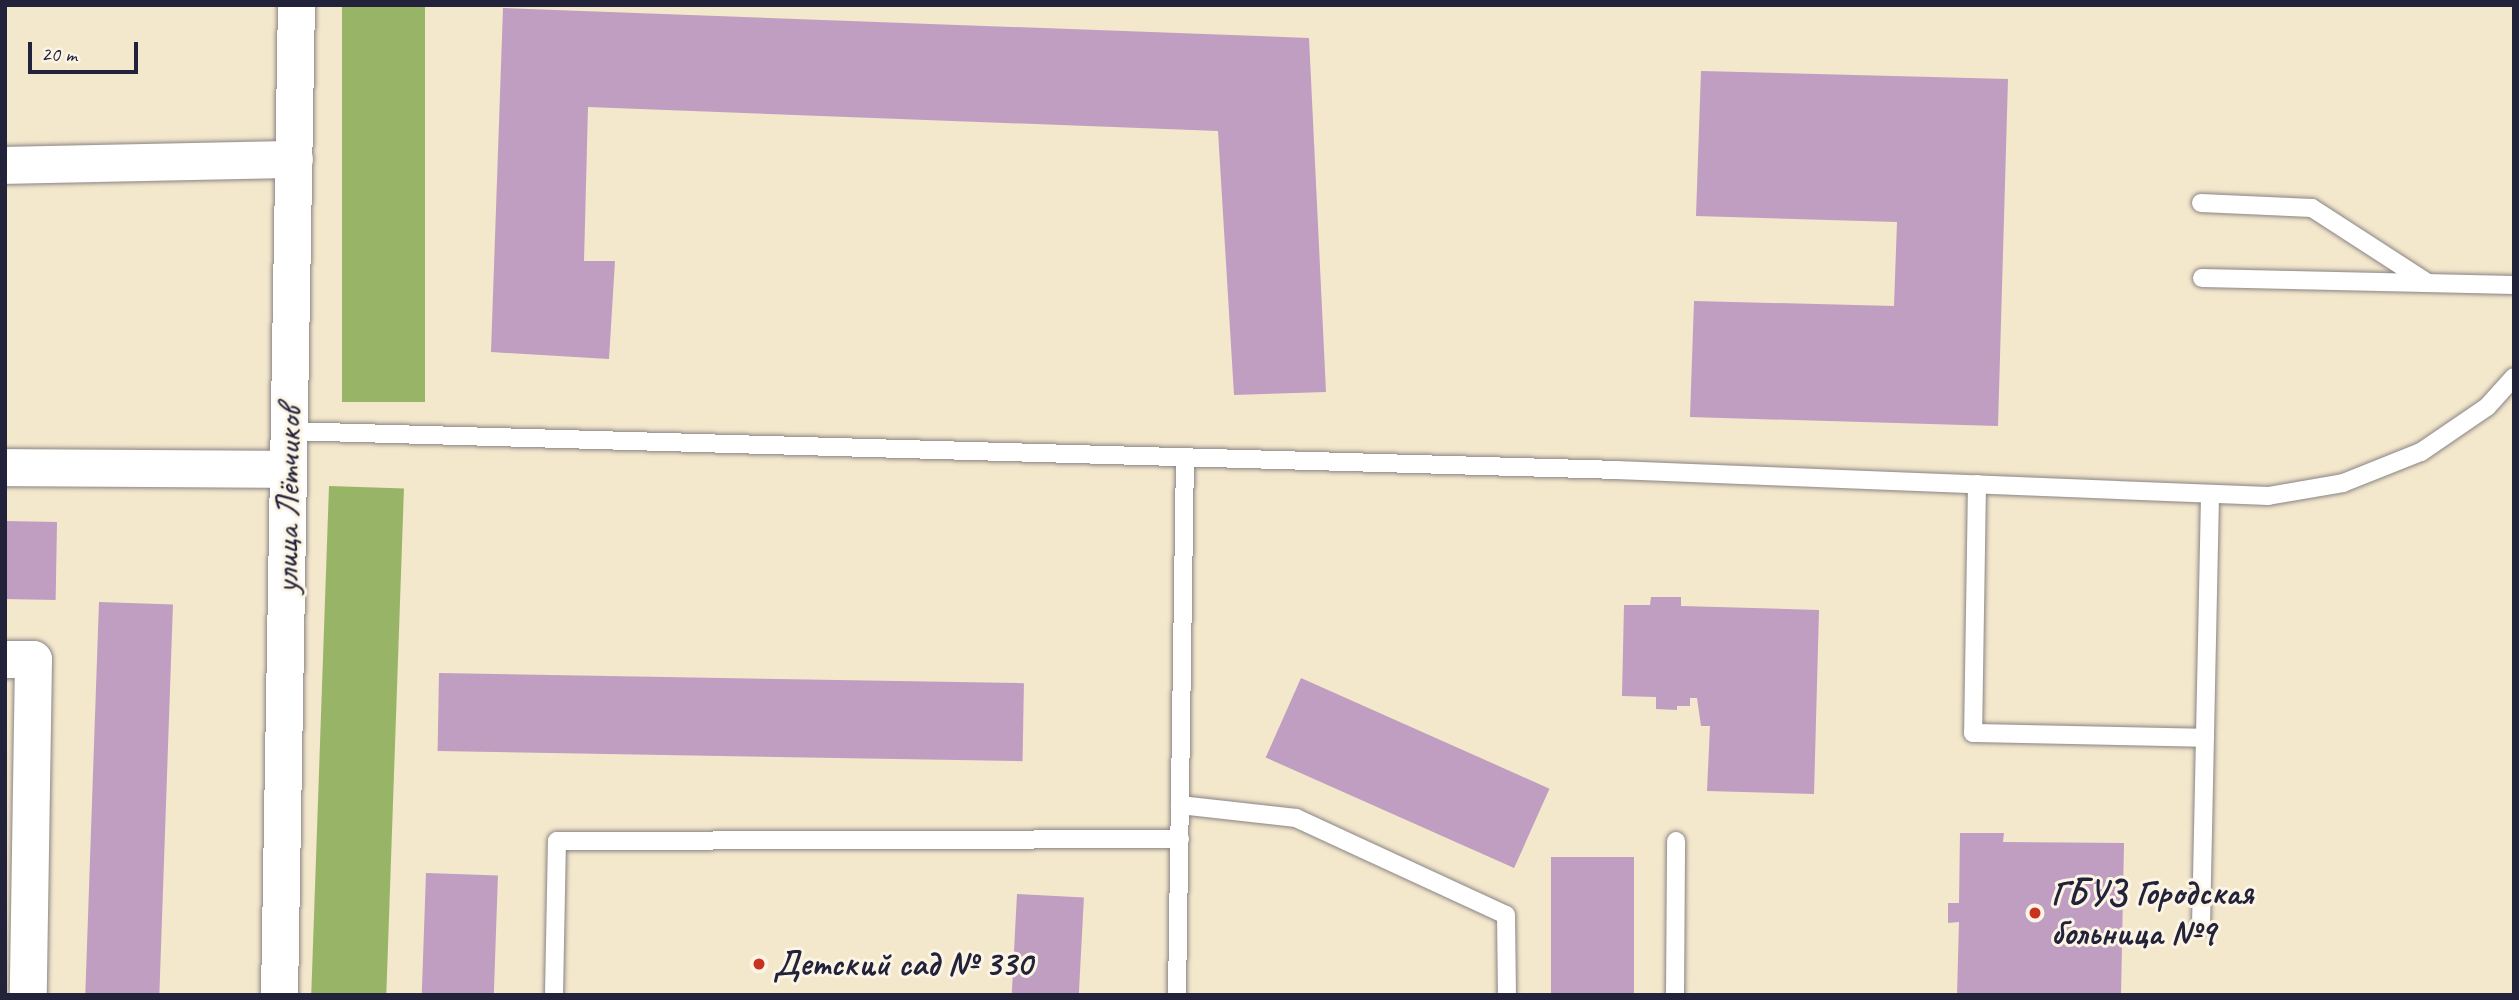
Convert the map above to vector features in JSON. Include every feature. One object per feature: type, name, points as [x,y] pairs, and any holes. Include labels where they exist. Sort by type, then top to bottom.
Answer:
[{"type":"street","name":"улица Лётчиков","points":[[279,995],[296,5]]},
{"type":"street","points":[[5,165],[294,159]]},
{"type":"street","points":[[5,467],[288,469]]},
{"type":"street","points":[[5,659],[33,659],[27,995]]},
{"type":"lane","points":[[2201,204],[2312,208],[2428,283]]},
{"type":"lane","points":[[2202,278],[2514,285]]},
{"type":"lane","points":[[289,430],[1185,457],[2267,496],[2343,483],[2421,452],[2487,407],[2514,377]]},
{"type":"lane","points":[[1177,995],[1185,457]]},
{"type":"lane","points":[[1977,484],[1973,733],[2205,738]]},
{"type":"lane","points":[[2201,926],[2210,494]]},
{"type":"lane","points":[[1180,805],[1296,818],[1506,915],[1507,995]]},
{"type":"lane","points":[[554,995],[558,841],[1180,839]]},
{"type":"lane","points":[[1675,995],[1676,841]]},
{"type":"green space","points":[[342,5],[425,5],[425,402],[342,402]]},
{"type":"green space","points":[[329,486],[404,489],[386,995],[311,995]]},
{"type":"building","points":[[503,8],[1309,38],[1326,392],[1234,395],[1218,131],[588,107],[584,261],[615,261],[609,359],[491,352]]},
{"type":"building","points":[[1701,71],[2008,79],[1998,426],[1690,417],[1694,301],[1894,306],[1897,222],[1696,216]]},
{"type":"building","points":[[5,521],[57,522],[56,600],[5,599]]},
{"type":"building","points":[[1651,597],[1681,597],[1681,606],[1819,610],[1814,794],[1707,791],[1710,726],[1701,726],[1697,698],[1690,698],[1690,706],[1677,706],[1677,710],[1656,709],[1656,697],[1622,696],[1624,605],[1650,605]]},
{"type":"building","points":[[99,602],[173,605],[159,995],[85,995]]},
{"type":"building","points":[[439,673],[1024,683],[1023,761],[438,751]]},
{"type":"building","points":[[1301,678],[1549,789],[1514,868],[1266,757]]},
{"type":"building","name":"ГБУЗ Городская больница №9","points":[[1960,833],[2004,833],[2003,842],[2124,843],[2121,995],[1957,995],[1959,922],[1948,923],[1948,903],[1959,903]]},
{"type":"building","points":[[1551,857],[1634,857],[1634,995],[1551,995]]},
{"type":"building","points":[[426,873],[498,876],[494,995],[422,995]]},
{"type":"building","points":[[1017,894],[1084,898],[1079,995],[1012,995]]},
{"type":"place","name":"ГБУЗ Городская больница №9","points":[[2035,913]]},
{"type":"place","name":"Детский сад № 330","points":[[759,964]]}]
